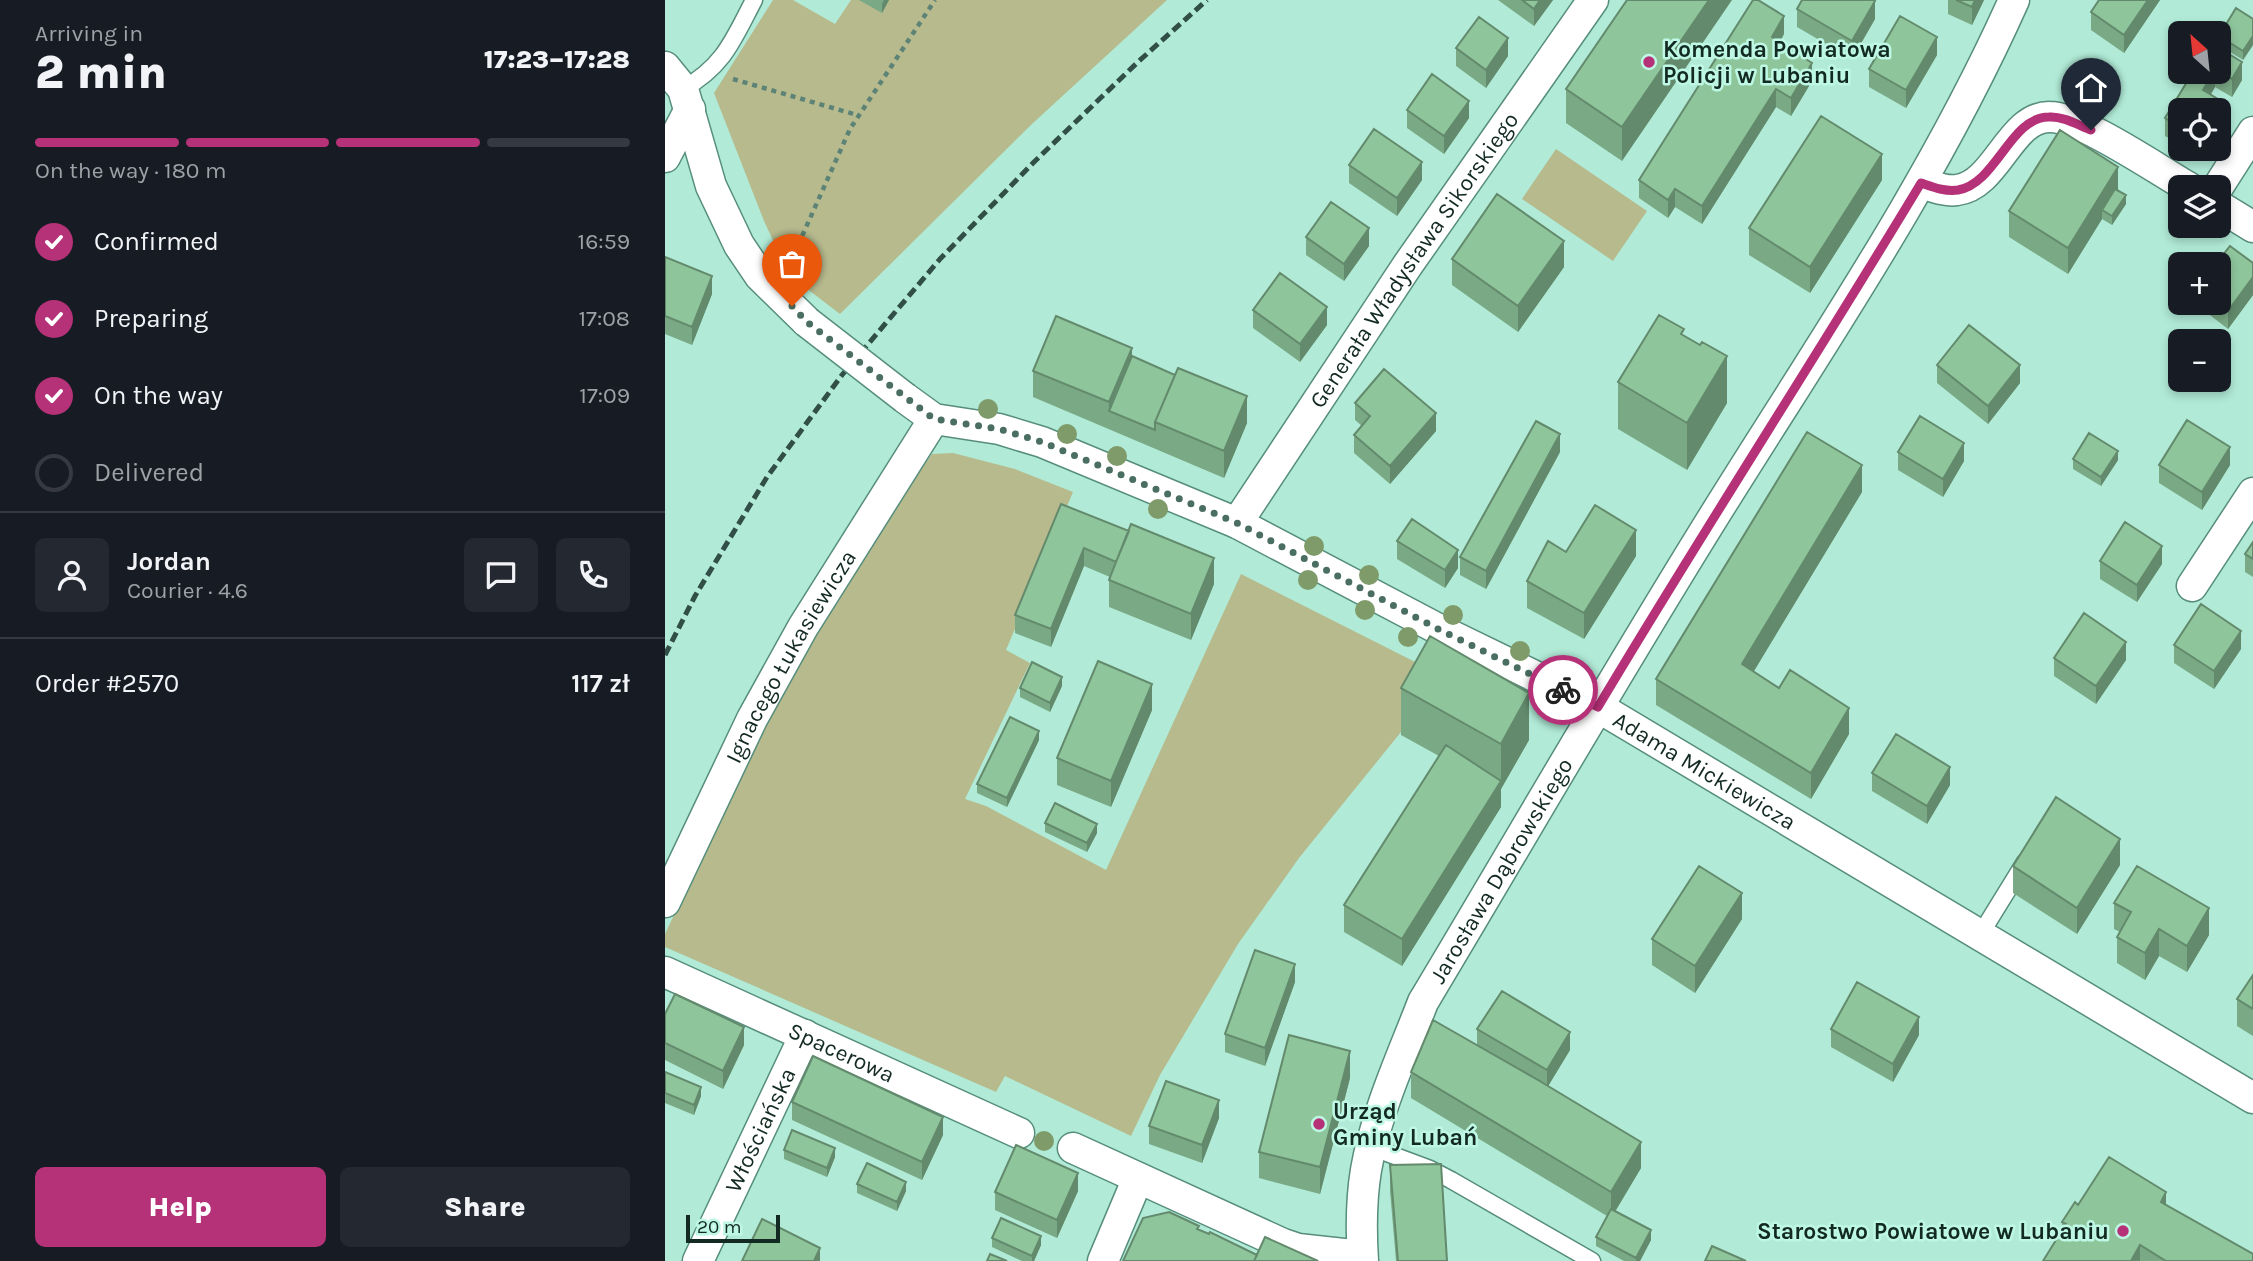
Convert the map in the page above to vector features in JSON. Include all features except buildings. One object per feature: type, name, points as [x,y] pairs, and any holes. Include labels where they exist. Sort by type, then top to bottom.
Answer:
[{"type":"street","name":"Generała Władysława Sikorskiego","points":[[1237,523],[1407,266],[1593,0]]},
{"type":"street","name":"Jarosława Dąbrowskiego","points":[[1362,1259],[1363,1195],[1371,1147],[1423,1003],[1683,566],[1921,183],[1957,119],[2014,0]]},
{"type":"street","points":[[665,157],[684,86]]},
{"type":"street","name":"Adama Mickiewicza","points":[[684,86],[701,158],[711,186],[739,245],[760,276],[807,322],[934,419],[999,429],[1042,442],[1237,523],[1442,631],[1598,707],[2253,1098]]},
{"type":"street","points":[[1921,183],[1945,190],[1969,187],[1984,175],[2025,126],[2036,119],[2049,117],[2062,118],[2091,130],[2168,175]]},
{"type":"street","points":[[2226,175],[2253,132]]},
{"type":"street","points":[[2231,213],[2253,227]]},
{"type":"street","name":"Ignacego Łukasiewicza","points":[[665,902],[752,719],[790,650],[934,419]]},
{"type":"street","points":[[2192,586],[2253,493]]},
{"type":"street","name":"Spacerowa","points":[[665,972],[1019,1133]]},
{"type":"street","name":"Włościańska","points":[[698,1261],[805,1035]]},
{"type":"street","points":[[1073,1148],[1283,1244],[1298,1249],[1362,1259]]},
{"type":"street","points":[[1103,1261],[1138,1178]]},
{"type":"lane","points":[[684,86],[710,71],[729,48],[754,0]]},
{"type":"lane","points":[[1980,935],[2035,846]]},
{"type":"lane","points":[[1371,1147],[1430,1169],[1592,1261]]},
{"type":"path","points":[[788,267],[857,115],[935,0]]},
{"type":"path","points":[[684,86],[727,78],[857,115]]},
{"type":"green space","points":[[773,0],[793,0],[835,24],[851,0],[1167,0],[1032,124],[840,314],[802,285],[784,264],[764,221],[714,93]]},
{"type":"green space","points":[[1556,149],[1647,211],[1613,261],[1522,199]]},
{"type":"green space","points":[[953,453],[1015,469],[1073,492],[1006,650],[1030,663],[965,799],[986,806],[1106,870],[1241,574],[1437,673],[1401,732],[1299,858],[1238,944],[1160,1075],[1131,1136],[1005,1076],[996,1092],[665,947],[665,934],[739,777],[786,684],[820,625],[855,567],[932,454]]},
{"type":"railway","points":[[665,655],[695,596],[767,477],[842,375],[940,259],[1034,162],[1207,0]]},
{"type":"way so far","points":[[792,306],[807,322],[934,419],[982,425],[1016,433],[1083,457],[1237,523],[1442,631],[1563,690]]},
{"type":"place","name":"Komenda Powiatowa Policji w Lubaniu","points":[[1649,62]]},
{"type":"place","name":"Urząd Gminy Lubań","points":[[1319,1124]]},
{"type":"place","name":"Starostwo Powiatowe w Lubaniu","points":[[2123,1231]]},
{"type":"route","points":[[1563,690],[1598,707],[1921,183],[1945,190],[1969,187],[1984,175],[2025,126],[2036,119],[2062,118],[2091,130]]}]
